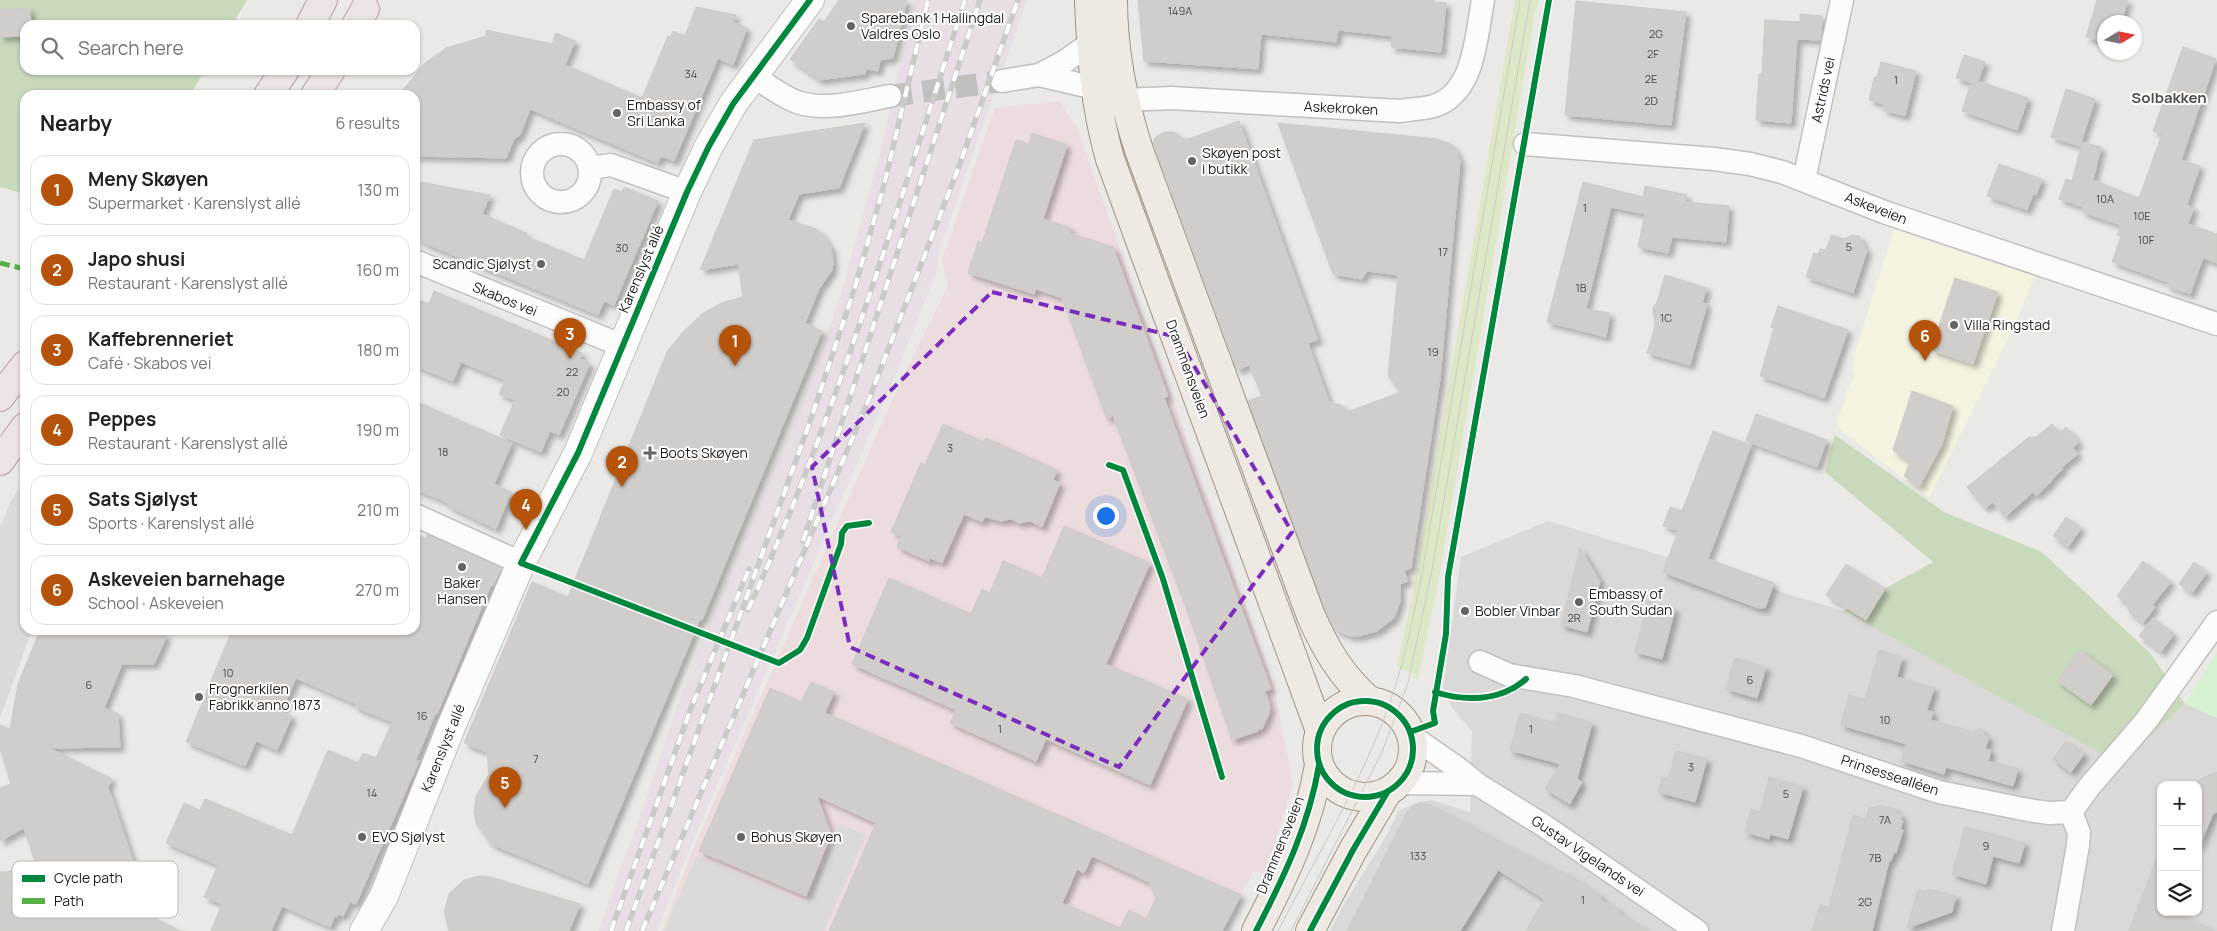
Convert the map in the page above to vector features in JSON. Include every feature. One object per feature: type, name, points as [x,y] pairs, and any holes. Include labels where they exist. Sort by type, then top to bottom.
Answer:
[{"type":"highway","points":[[313,20],[323,0]]},
{"type":"highway","points":[[271,90],[282,75]]},
{"type":"highway","points":[[318,90],[328,75]]},
{"type":"highway","points":[[0,397],[20,371]]},
{"type":"highway","points":[[0,461],[20,434]]},
{"type":"main road","name":"Drammensveien","points":[[1089,0],[1090,42],[1095,88],[1110,160],[1320,731]]},
{"type":"main road","points":[[1113,0],[1117,64],[1139,150],[1312,616],[1323,642],[1340,670],[1354,687],[1370,701],[1393,710],[1404,722],[1410,735],[1413,753],[1410,764],[1353,850],[1310,931]]},
{"type":"main road","points":[[1370,701],[1355,702],[1340,708],[1328,718],[1320,731],[1317,745],[1319,765],[1331,783],[1349,795],[1369,797],[1394,787]]},
{"type":"main road","name":"Drammensveien","points":[[1256,931],[1278,888],[1303,831],[1314,796],[1319,765]]},
{"type":"street","name":"Karenslyst allé","points":[[364,931],[384,896],[451,727],[521,563],[578,453],[708,146],[733,104],[810,0]]},
{"type":"street","name":"Askekroken","points":[[1125,100],[1171,98],[1400,111],[1434,106],[1451,97],[1462,85],[1472,58],[1483,0]]},
{"type":"street","name":"Astrids vei","points":[[1804,180],[1842,0]]},
{"type":"street","points":[[1002,81],[1039,75],[1069,59],[1090,42]]},
{"type":"street","points":[[1039,75],[1095,88]]},
{"type":"street","points":[[754,76],[779,93],[807,105],[821,106],[890,96]]},
{"type":"street","name":"Askeveien","points":[[1525,144],[1714,159],[1750,164],[1804,180],[1884,212],[2217,324]]},
{"type":"street","points":[[590,168],[611,165],[687,192]]},
{"type":"street","name":"Skabos vei","points":[[420,263],[623,346]]},
{"type":"street","points":[[420,517],[521,563]]},
{"type":"street","points":[[2063,931],[2079,833],[2071,812],[2088,787],[2146,721],[2217,622]]},
{"type":"street","name":"Prinsessealléen","points":[[1480,662],[1508,675],[1574,686],[1802,746],[1939,792],[2028,810],[2049,813],[2071,812]]},
{"type":"street","name":"Gustav Vigelands vei","points":[[1410,735],[1459,769],[1476,784],[1551,830],[1697,931]]},
{"type":"street","points":[[1394,787],[1476,784]]},
{"type":"highlighted area","points":[[992,292],[1177,337],[1292,532],[1119,767],[850,647],[812,467]]},
{"type":"shaded area","points":[[914,0],[1027,0],[940,248],[936,273],[896,374],[689,850],[657,931],[598,931],[649,791],[680,697],[709,622],[817,364],[840,296],[881,150]]},
{"type":"shaded area","points":[[1059,101],[1077,127],[1274,687],[1293,784],[1266,873],[1253,871],[1222,931],[662,931],[691,854],[894,396],[948,286],[942,260],[995,108]]},
{"type":"shaded area","points":[[1894,230],[1994,263],[2036,274],[2016,322],[1929,498],[1838,428],[1837,419],[1845,401],[1847,389],[1855,377],[1853,370],[1855,352]]},
{"type":"shaded area","points":[[20,486],[20,635],[30,635],[0,718],[0,526]]},
{"type":"shaded area","points":[[1548,521],[1844,611],[2119,763],[2185,704],[2217,718],[2217,931],[1330,931],[1399,811],[1418,802],[1432,800],[1470,812],[1472,731],[1453,709],[1443,689],[1461,557]]},
{"type":"shaded area","points":[[840,824],[866,835],[824,931],[664,931],[696,856],[806,903]]},
{"type":"green space","points":[[0,0],[247,0],[235,20],[20,20],[20,75],[202,75],[193,90],[20,90],[20,193],[0,187]]},
{"type":"green space","points":[[1515,0],[1539,0],[1535,12],[1438,583],[1418,680],[1414,678],[1415,673],[1399,669],[1397,666],[1412,599]]},
{"type":"green space","points":[[1835,435],[1944,512],[2042,552],[2150,653],[2185,704],[2120,764],[1844,611],[1933,562],[1825,472]]},
{"type":"green space","points":[[2217,652],[2217,718],[2185,704]]},
{"type":"building","points":[[839,0],[907,0],[893,58],[880,60],[878,71],[866,69],[865,74],[819,80],[790,59],[819,19],[824,22]]},
{"type":"building","points":[[1138,0],[1435,0],[1434,2],[1446,3],[1441,52],[1391,47],[1392,36],[1338,30],[1336,42],[1261,34],[1258,69],[1144,61]]},
{"type":"building","points":[[2097,0],[2128,0],[2123,15],[2097,15],[2097,40],[2086,37]]},
{"type":"building","points":[[1576,1],[1686,12],[1671,125],[1565,115]]},
{"type":"building","points":[[696,7],[736,15],[733,22],[747,28],[733,65],[718,58],[674,161],[661,156],[658,163],[530,109],[520,135],[514,139],[506,158],[420,156],[420,90],[403,90],[415,75],[420,75],[420,69],[425,63],[446,48],[486,36],[486,30],[552,44],[556,33],[575,41],[565,65],[642,98],[668,36],[671,36],[673,31],[685,36]]},
{"type":"building","points":[[30,8],[31,20],[20,20],[20,36],[0,37],[0,10]]},
{"type":"building","points":[[1800,14],[1822,16],[1821,38],[1820,40],[1797,39],[1791,123],[1756,120],[1759,74],[1762,74],[1765,20],[1800,22]]},
{"type":"building","points":[[2183,47],[2216,59],[2181,160],[2200,166],[2187,205],[2194,208],[2188,224],[2217,234],[2217,263],[2203,258],[2190,294],[2167,286],[2168,282],[2112,262],[2121,236],[2117,235],[2121,225],[2082,212],[2083,207],[2059,199],[2066,179],[2072,181],[2082,142],[2101,147],[2093,180],[2139,198],[2162,134],[2153,131]]},
{"type":"building","points":[[1964,55],[1985,62],[1978,81],[2028,98],[2017,130],[1962,111],[1971,83],[1956,78]]},
{"type":"building","points":[[1881,62],[1916,71],[1905,116],[1883,110],[1884,104],[1869,100],[1874,77],[1877,77]]},
{"type":"building","points":[[2066,89],[2095,99],[2080,146],[2051,137]]},
{"type":"building","points":[[1239,121],[1318,340],[1308,343],[1329,402],[1341,405],[1347,412],[1401,392],[1388,376],[1398,275],[1367,271],[1362,279],[1333,274],[1278,123],[1437,139],[1449,143],[1456,150],[1460,161],[1440,379],[1411,568],[1404,571],[1408,581],[1400,584],[1400,602],[1394,618],[1377,631],[1359,636],[1350,636],[1335,630],[1325,610],[1248,401],[1262,396],[1249,365],[1237,370],[1153,142],[1156,137],[1164,132],[1174,132],[1185,140]]},
{"type":"building","points":[[865,123],[839,188],[799,194],[788,220],[816,229],[831,247],[832,270],[819,289],[805,323],[822,331],[702,620],[700,619],[588,884],[491,844],[476,823],[474,812],[476,796],[489,774],[487,752],[464,743],[532,582],[568,597],[667,352],[682,333],[702,314],[721,303],[743,297],[738,264],[700,270],[754,140]]},
{"type":"building","points":[[1032,133],[1067,145],[1043,219],[1071,228],[1070,233],[1113,247],[1168,396],[1164,398],[1271,689],[1265,691],[1270,707],[1269,714],[1262,729],[1260,728],[1258,731],[1232,740],[1187,610],[1113,416],[1107,419],[1062,298],[1036,289],[1034,294],[968,273],[978,241],[982,243],[1016,140],[1029,144]]},
{"type":"building","points":[[1999,164],[2042,179],[2036,195],[2033,194],[2027,210],[1987,196]]},
{"type":"building","points":[[420,182],[490,195],[482,214],[526,233],[525,236],[584,260],[614,189],[622,192],[624,187],[658,201],[614,305],[604,301],[598,315],[420,240]]},
{"type":"building","points":[[1583,182],[1643,197],[1645,186],[1687,195],[1685,202],[1729,206],[1726,242],[1672,237],[1668,253],[1638,247],[1645,214],[1611,207],[1586,309],[1610,313],[1606,337],[1547,322]]},
{"type":"building","points":[[1831,235],[1844,239],[1852,235],[1859,236],[1867,251],[1853,293],[1806,277],[1814,253],[1818,254],[1820,249],[1826,250]]},
{"type":"building","points":[[1665,275],[1707,288],[1702,303],[1707,304],[1690,365],[1647,353],[1655,326],[1653,308],[1657,302]]},
{"type":"building","name":"Villa Ringstad","points":[[1955,278],[1998,292],[1973,364],[1931,350]]},
{"type":"building","points":[[434,291],[582,353],[580,359],[590,363],[559,435],[550,431],[541,452],[500,435],[515,400],[499,394],[505,380],[461,362],[453,381],[420,368],[420,300],[429,304]]},
{"type":"building","points":[[1778,306],[1848,330],[1824,398],[1760,376],[1774,328],[1771,327]]},
{"type":"building","points":[[1912,391],[1953,406],[1942,444],[1919,487],[1904,476],[1910,463],[1893,450]]},
{"type":"building","points":[[420,403],[512,443],[494,484],[511,492],[496,529],[452,508],[444,501],[420,491]]},
{"type":"building","points":[[1756,414],[1827,440],[1817,467],[1746,441]]},
{"type":"building","points":[[943,424],[984,442],[986,438],[1057,470],[1053,480],[1060,483],[1042,527],[1030,521],[1019,523],[1011,519],[1001,521],[985,517],[982,522],[964,514],[942,563],[930,558],[929,561],[897,547],[901,536],[891,532],[921,463],[925,465]]},
{"type":"building","points":[[2052,424],[2060,433],[2066,427],[2079,442],[2073,448],[2078,454],[2062,467],[2062,470],[2036,496],[2033,492],[2005,517],[1993,502],[1985,508],[1967,487],[2029,437],[2036,437]]},
{"type":"building","points":[[1713,431],[1751,445],[1708,559],[1774,583],[1765,608],[1758,608],[1663,572],[1678,531],[1663,526],[1670,507],[1682,511]]},
{"type":"building","points":[[2066,517],[2081,528],[2068,547],[2053,536]]},
{"type":"building","points":[[1064,526],[1150,563],[1106,664],[1188,699],[1150,785],[1046,739],[1036,761],[950,723],[956,710],[852,664],[889,578],[971,614],[982,589],[990,593],[1003,561],[1042,578]]},
{"type":"building","points":[[427,535],[501,568],[493,586],[491,585],[437,714],[435,714],[416,760],[419,761],[356,904],[350,902],[343,916],[339,914],[337,917],[335,916],[330,927],[282,906],[271,931],[211,931],[222,904],[204,897],[218,865],[166,843],[184,803],[200,810],[205,799],[292,835],[328,750],[358,763],[363,753],[376,758],[392,722],[355,707],[356,704],[296,678],[281,712],[292,716],[277,750],[256,741],[245,766],[186,742],[230,635],[420,635],[420,536],[426,539]]},
{"type":"building","points":[[1580,548],[1600,581],[1587,632],[1561,625]]},
{"type":"building","points":[[2143,561],[2171,582],[2152,605],[2155,607],[2143,623],[2129,612],[2129,606],[2117,596]]},
{"type":"building","points":[[2194,562],[2207,572],[2192,593],[2179,584]]},
{"type":"building","points":[[1846,564],[1885,589],[1866,620],[1826,595]]},
{"type":"building","points":[[1648,601],[1675,609],[1662,659],[1635,652]]},
{"type":"building","points":[[2153,618],[2174,634],[2161,652],[2139,636]]},
{"type":"building","points":[[38,635],[167,635],[154,664],[122,664],[104,708],[118,714],[120,747],[49,748],[112,779],[108,787],[133,861],[35,861],[24,828],[0,841],[0,788],[11,784],[0,748],[0,725],[10,729],[18,684]]},
{"type":"building","points":[[1879,650],[1902,658],[1897,677],[1934,688],[1927,710],[1933,712],[1931,720],[1973,732],[1980,728],[1984,735],[1989,737],[1985,749],[1991,750],[1988,761],[2018,769],[2013,786],[1946,767],[1944,774],[1901,761],[1906,744],[1841,725],[1849,695],[1865,700]]},
{"type":"building","points":[[2080,650],[2113,675],[2091,705],[2057,681]]},
{"type":"building","points":[[1735,658],[1766,667],[1757,698],[1726,689]]},
{"type":"building","points":[[811,682],[834,692],[825,713],[1241,895],[1222,931],[829,931],[876,823],[817,796],[831,834],[806,896],[699,851],[770,688],[801,702]],"holes":[[[1092,856],[1149,882],[1156,898],[1146,919],[1129,910],[1120,928],[1062,903],[1077,869],[1084,873]]]},
{"type":"building","points":[[1520,713],[1555,723],[1558,713],[1592,723],[1577,779],[1582,782],[1570,804],[1545,789],[1560,764],[1510,750]]},
{"type":"building","points":[[2066,741],[2084,754],[2071,772],[2053,759]]},
{"type":"building","points":[[1676,751],[1707,759],[1695,802],[1658,792],[1662,777],[1668,778]]},
{"type":"building","points":[[2217,772],[2217,812],[2213,814],[2202,839],[2202,781],[2198,780]]},
{"type":"building","points":[[1769,777],[1803,787],[1788,839],[1770,834],[1769,839],[1745,832],[1751,809],[1760,812]]},
{"type":"building","points":[[1420,803],[1430,805],[1538,860],[1560,874],[1562,871],[1602,897],[1600,899],[1619,910],[1618,912],[1647,931],[1526,931],[1544,899],[1498,870],[1460,931],[1347,931],[1407,812],[1413,806]]},
{"type":"building","points":[[1878,805],[1896,809],[1895,813],[1902,815],[1900,820],[1903,821],[1900,829],[1903,830],[1896,853],[1894,852],[1891,861],[1889,861],[1872,931],[1812,931],[1820,905],[1829,907],[1853,815],[1866,819],[1869,807],[1877,808]]},
{"type":"building","points":[[1965,827],[2025,843],[2019,863],[1993,856],[1986,884],[1952,874]]},
{"type":"building","points":[[2157,856],[2157,916],[2179,916],[2215,931],[2129,931]]},
{"type":"building","points":[[12,870],[12,918],[154,918],[180,931],[0,931],[0,872]]},
{"type":"building","points":[[479,876],[490,877],[580,904],[569,931],[449,931],[444,912],[449,894],[464,880]]},
{"type":"building","points":[[1928,889],[1956,896],[1952,912],[1907,928],[1918,890],[1927,892]]},
{"type":"tunnel","points":[[890,96],[1002,81]]},
{"type":"tram line","points":[[1278,931],[1352,792],[1378,734],[1395,688],[1413,620],[1520,0]]},
{"type":"tram line","points":[[1291,931],[1382,752],[1408,683],[1432,570],[1530,0]]},
{"type":"railway","points":[[626,931],[812,416],[855,287],[884,185],[928,0]]},
{"type":"railway","points":[[748,610],[780,536],[839,384],[891,231],[965,0]]},
{"type":"railway","points":[[803,541],[980,0]]},
{"type":"railway","points":[[642,931],[867,404],[958,169],[1018,0]]},
{"type":"railway","points":[[611,931],[691,708],[749,569]]},
{"type":"marked path","points":[[0,263],[20,268]]},
{"type":"cycle path","points":[[810,0],[733,104],[709,146],[687,192],[578,453],[521,563],[779,663],[800,650],[807,638],[841,544],[842,533],[847,526],[869,523]]},
{"type":"cycle path","points":[[1410,732],[1435,723],[1433,711],[1446,634],[1448,577],[1549,0]]},
{"type":"cycle path","points":[[1109,465],[1123,470],[1163,579],[1222,777]]},
{"type":"cycle path","points":[[1435,692],[1459,697],[1483,698],[1506,692],[1526,679]]},
{"type":"cycle path","points":[[1365,701],[1383,705],[1399,715],[1409,731],[1413,749],[1409,767],[1399,783],[1383,793],[1365,797],[1347,793],[1331,783],[1321,767],[1317,749],[1321,731],[1331,715],[1347,705],[1365,701]]},
{"type":"cycle path","points":[[1256,931],[1276,891],[1302,830],[1315,787],[1319,765]]},
{"type":"cycle path","points":[[1310,931],[1353,850],[1388,791]]},
{"type":"place","name":"Sparebank 1 Hallingdal Valdres Oslo","points":[[851,26]]},
{"type":"place","name":"Embassy of Sri Lanka","points":[[617,113]]},
{"type":"place","name":"Skøyen post i butikk","points":[[1192,161]]},
{"type":"place","name":"Scandic Sjølyst","points":[[541,264]]},
{"type":"place","name":"Villa Ringstad","points":[[1954,325]]},
{"type":"place","name":"Kaffebrenneriet","points":[[570,359]]},
{"type":"place","name":"Askeveien barnehage","points":[[1925,361]]},
{"type":"place","name":"Meny Skøyen","points":[[735,366]]},
{"type":"place","name":"Boots Skøyen","points":[[650,453]]},
{"type":"place","name":"Japo shusi","points":[[622,487]]},
{"type":"place","name":"Peppes","points":[[526,530]]},
{"type":"place","name":"Baker Hansen","points":[[462,567]]},
{"type":"place","name":"Embassy of South Sudan","points":[[1579,602]]},
{"type":"place","name":"Bobler Vinbar","points":[[1465,611]]},
{"type":"place","name":"Frognerkilen Fabrikk anno 1873","points":[[199,697]]},
{"type":"place","name":"Sats Sjølyst","points":[[505,808]]},
{"type":"place","name":"EVO Sjølyst","points":[[362,837]]},
{"type":"place","name":"Bohus Skøyen","points":[[741,837]]},
{"type":"district","name":"Solbakken","points":[[2169,98]]}]
